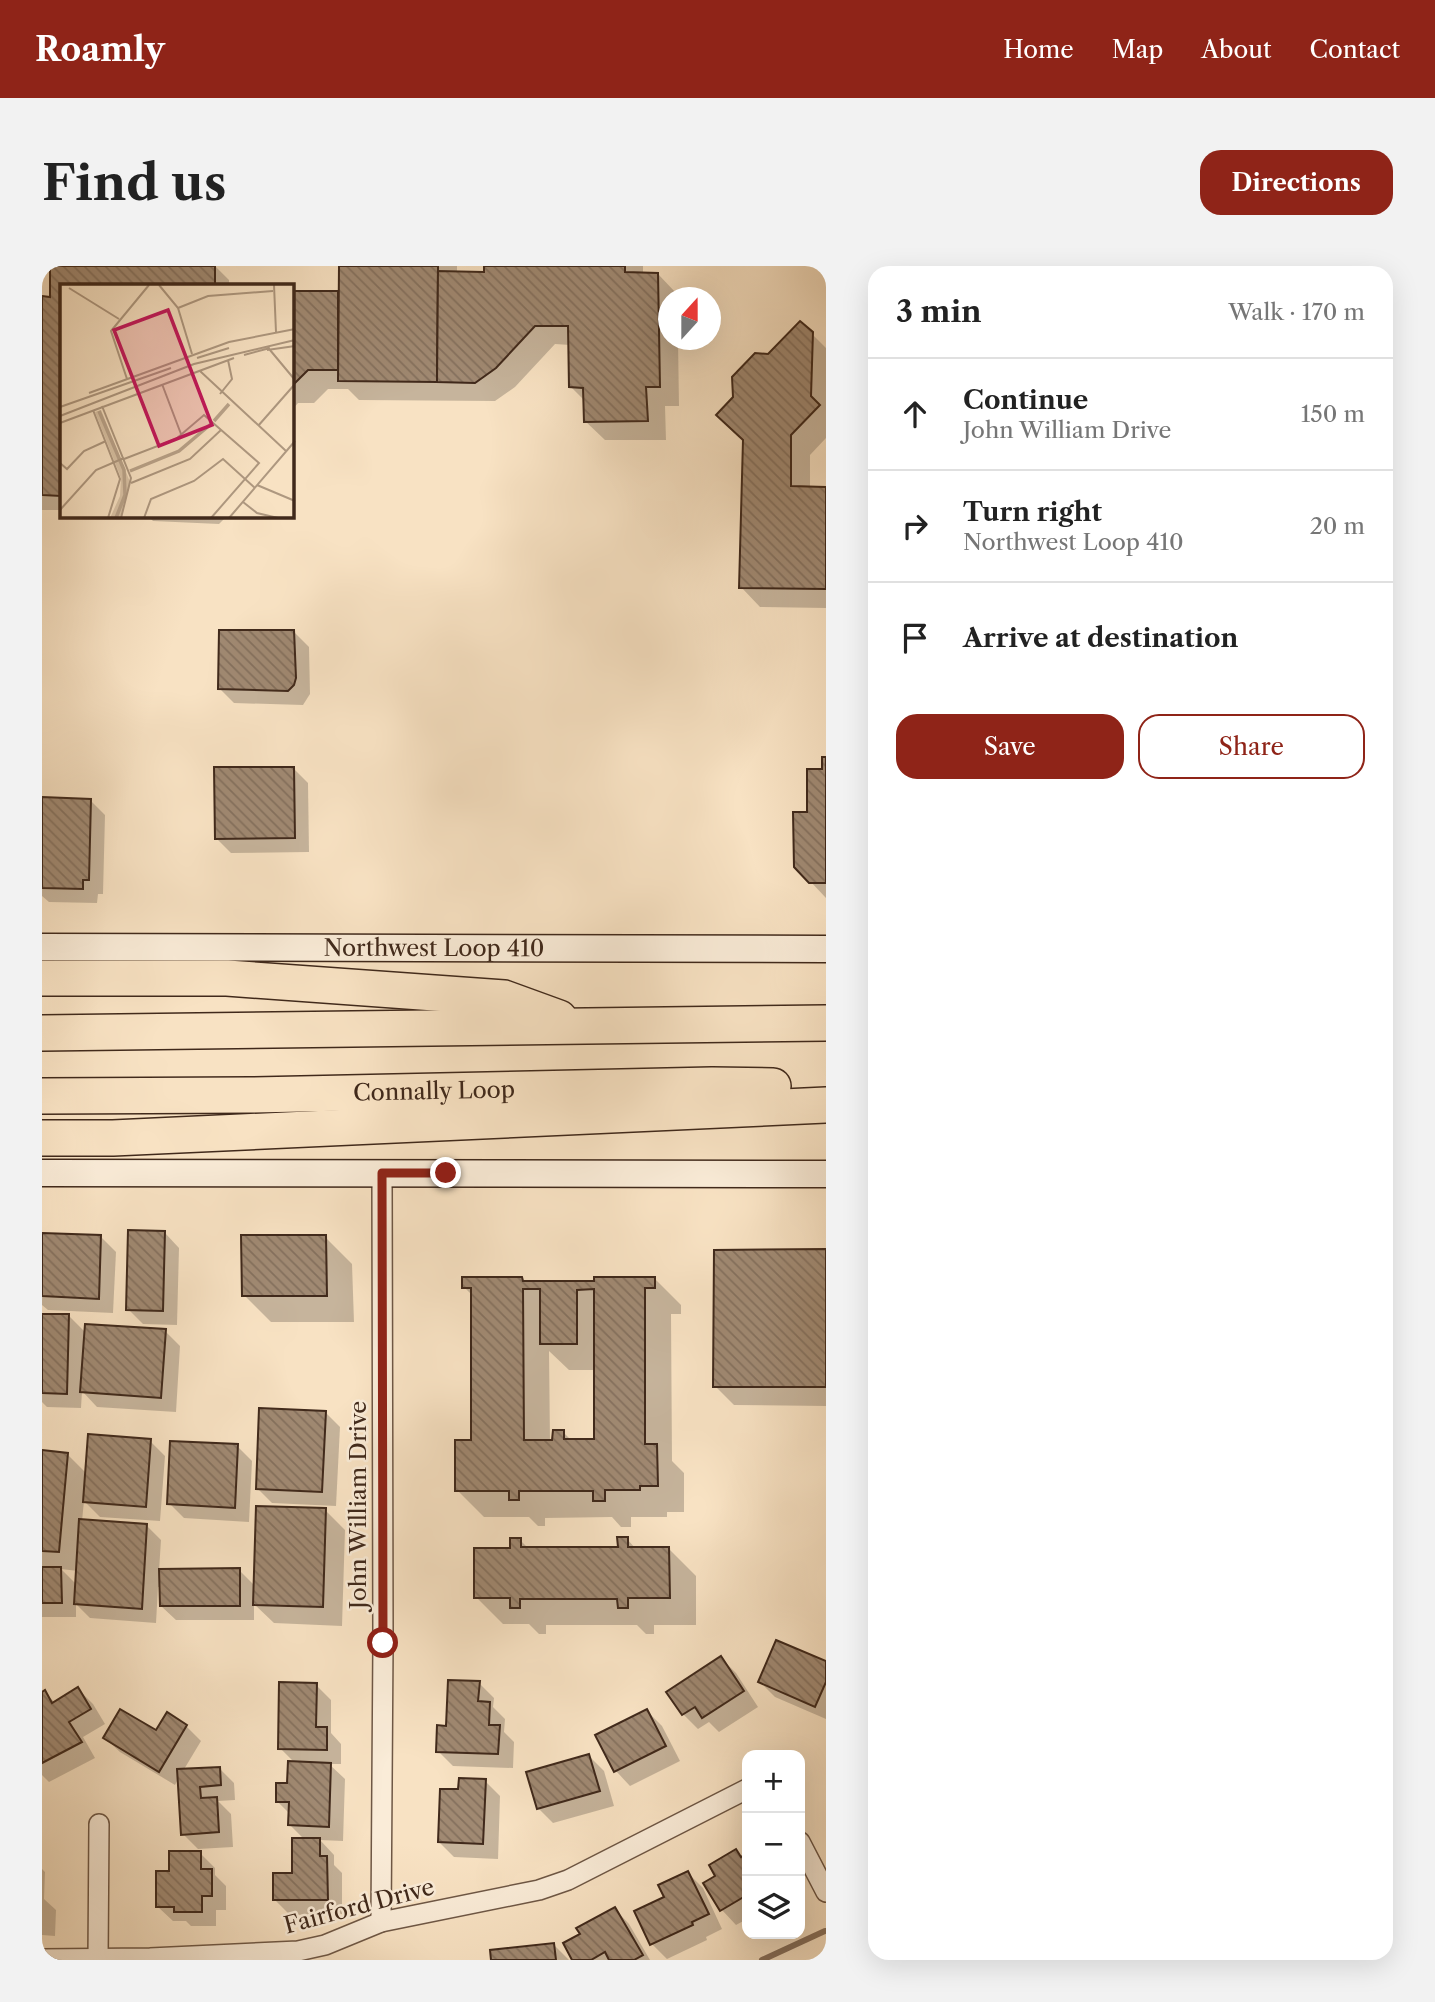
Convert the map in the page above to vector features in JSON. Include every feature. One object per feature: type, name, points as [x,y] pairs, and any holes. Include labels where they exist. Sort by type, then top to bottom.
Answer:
[{"type":"highway","points":[[42,978],[227,978],[504,998],[582,1026]]},
{"type":"highway","points":[[42,1033],[826,1023]]},
{"type":"highway","name":"Connally Loop","points":[[42,1096],[251,1095],[712,1085],[826,1087]]},
{"type":"highway","points":[[42,1139],[826,1105]]},
{"type":"main road","name":"Northwest Loop 410","points":[[42,947],[826,949]]},
{"type":"main road","points":[[42,1173],[826,1174]]},
{"type":"street","name":"John William Drive","points":[[381,1922],[382,1173]]},
{"type":"street","name":"Fairford Drive","points":[[42,1959],[298,1951],[325,1945],[381,1922],[539,1890],[568,1880],[742,1792]]},
{"type":"street","points":[[98,1959],[99,1824]]},
{"type":"street","points":[[805,1852],[826,1892]]},
{"type":"building","points":[[50,266],[215,266],[215,284],[60,284],[60,496],[42,495],[42,296],[50,297]]},
{"type":"building","points":[[339,266],[438,266],[437,382],[338,381]]},
{"type":"building","points":[[484,266],[625,266],[625,272],[658,273],[660,387],[646,387],[648,421],[584,422],[583,388],[569,387],[568,326],[535,326],[496,368],[475,383],[437,382],[438,271],[484,272]]},
{"type":"building","points":[[294,291],[338,291],[338,370],[308,370],[294,384]]},
{"type":"building","points":[[800,321],[813,332],[811,396],[820,405],[791,435],[791,486],[826,487],[826,589],[739,588],[743,440],[716,415],[733,397],[732,377],[755,353],[768,354]]},
{"type":"building","points":[[219,630],[294,630],[294,685],[288,691],[218,689]]},
{"type":"building","points":[[822,757],[826,757],[826,883],[809,883],[794,867],[793,812],[807,812],[807,769],[822,769]]},
{"type":"building","points":[[214,767],[294,767],[295,838],[215,839]]},
{"type":"building","points":[[42,797],[91,799],[89,880],[83,880],[83,889],[42,888]]},
{"type":"building","points":[[128,1230],[165,1231],[163,1311],[126,1310]]},
{"type":"building","points":[[42,1233],[101,1235],[99,1299],[42,1296]]},
{"type":"building","points":[[241,1235],[326,1235],[327,1296],[242,1296]]},
{"type":"building","points":[[826,1249],[826,1387],[713,1387],[714,1250]]},
{"type":"building","points":[[462,1277],[522,1277],[523,1281],[594,1281],[594,1277],[655,1277],[655,1288],[645,1288],[645,1444],[657,1444],[658,1486],[640,1486],[640,1490],[605,1490],[605,1501],[593,1501],[593,1491],[519,1491],[519,1500],[509,1500],[509,1491],[455,1491],[455,1440],[471,1440],[471,1288],[462,1288]],"holes":[[[523,1289],[540,1289],[540,1344],[577,1344],[577,1290],[594,1289],[594,1439],[564,1439],[564,1430],[553,1430],[552,1440],[524,1440]]]},
{"type":"building","points":[[42,1314],[69,1314],[67,1394],[42,1393]]},
{"type":"building","points":[[85,1324],[166,1329],[161,1398],[80,1392]]},
{"type":"building","points":[[259,1408],[326,1411],[322,1492],[256,1489]]},
{"type":"building","points":[[88,1434],[151,1439],[146,1507],[83,1502]]},
{"type":"building","points":[[170,1441],[238,1444],[235,1508],[167,1504]]},
{"type":"building","points":[[42,1450],[68,1453],[59,1552],[42,1551]]},
{"type":"building","points":[[256,1506],[326,1508],[323,1607],[253,1605]]},
{"type":"building","points":[[79,1519],[147,1524],[142,1609],[74,1604]]},
{"type":"building","points":[[617,1537],[628,1537],[628,1547],[669,1547],[670,1598],[628,1598],[628,1608],[618,1608],[617,1599],[520,1599],[520,1608],[510,1608],[510,1598],[474,1598],[474,1548],[510,1548],[510,1538],[521,1538],[521,1547],[618,1547]]},
{"type":"building","points":[[42,1567],[61,1567],[62,1603],[42,1603]]},
{"type":"building","points":[[240,1568],[240,1606],[160,1606],[159,1569]]},
{"type":"building","points":[[776,1640],[826,1661],[826,1682],[815,1707],[758,1682]]},
{"type":"building","points":[[721,1656],[744,1691],[702,1718],[695,1707],[682,1715],[666,1692]]},
{"type":"building","points":[[448,1680],[480,1681],[478,1701],[490,1702],[489,1725],[500,1725],[498,1754],[436,1752],[437,1725],[446,1726]]},
{"type":"building","points":[[279,1682],[317,1683],[316,1727],[327,1727],[327,1750],[278,1749]]},
{"type":"building","points":[[78,1687],[91,1709],[69,1722],[82,1742],[42,1763],[42,1692],[45,1690],[52,1703]]},
{"type":"building","points":[[120,1709],[156,1730],[167,1712],[187,1725],[159,1772],[103,1738]]},
{"type":"building","points":[[647,1709],[666,1746],[614,1772],[595,1735]]},
{"type":"building","points":[[589,1754],[600,1791],[537,1809],[526,1772]]},
{"type":"building","points":[[288,1761],[331,1763],[329,1827],[288,1825],[289,1802],[276,1802],[276,1783],[287,1783]]},
{"type":"building","points":[[220,1767],[221,1785],[200,1787],[201,1798],[217,1797],[219,1832],[181,1835],[177,1769]]},
{"type":"building","points":[[459,1778],[486,1779],[483,1844],[438,1842],[440,1789],[458,1789]]},
{"type":"building","points":[[292,1838],[320,1838],[320,1856],[327,1856],[328,1900],[273,1900],[273,1873],[292,1873]]},
{"type":"building","points":[[736,1849],[742,1856],[742,1898],[720,1911],[703,1883],[715,1876],[709,1865]]},
{"type":"building","points":[[169,1851],[201,1851],[201,1869],[212,1869],[212,1896],[202,1896],[202,1912],[174,1912],[174,1907],[156,1907],[156,1871],[169,1871]]},
{"type":"building","points":[[688,1871],[709,1914],[692,1922],[693,1925],[650,1945],[634,1911],[664,1897],[658,1885]]},
{"type":"building","points":[[615,1907],[643,1955],[634,1960],[609,1960],[605,1952],[591,1960],[572,1960],[563,1943],[580,1934],[576,1928]]},
{"type":"building","points":[[554,1943],[556,1960],[491,1960],[490,1950]]},
{"type":"waterway","points":[[762,1960],[825,1931]]},
{"type":"route","points":[[383,1643],[382,1173],[446,1173]]}]
